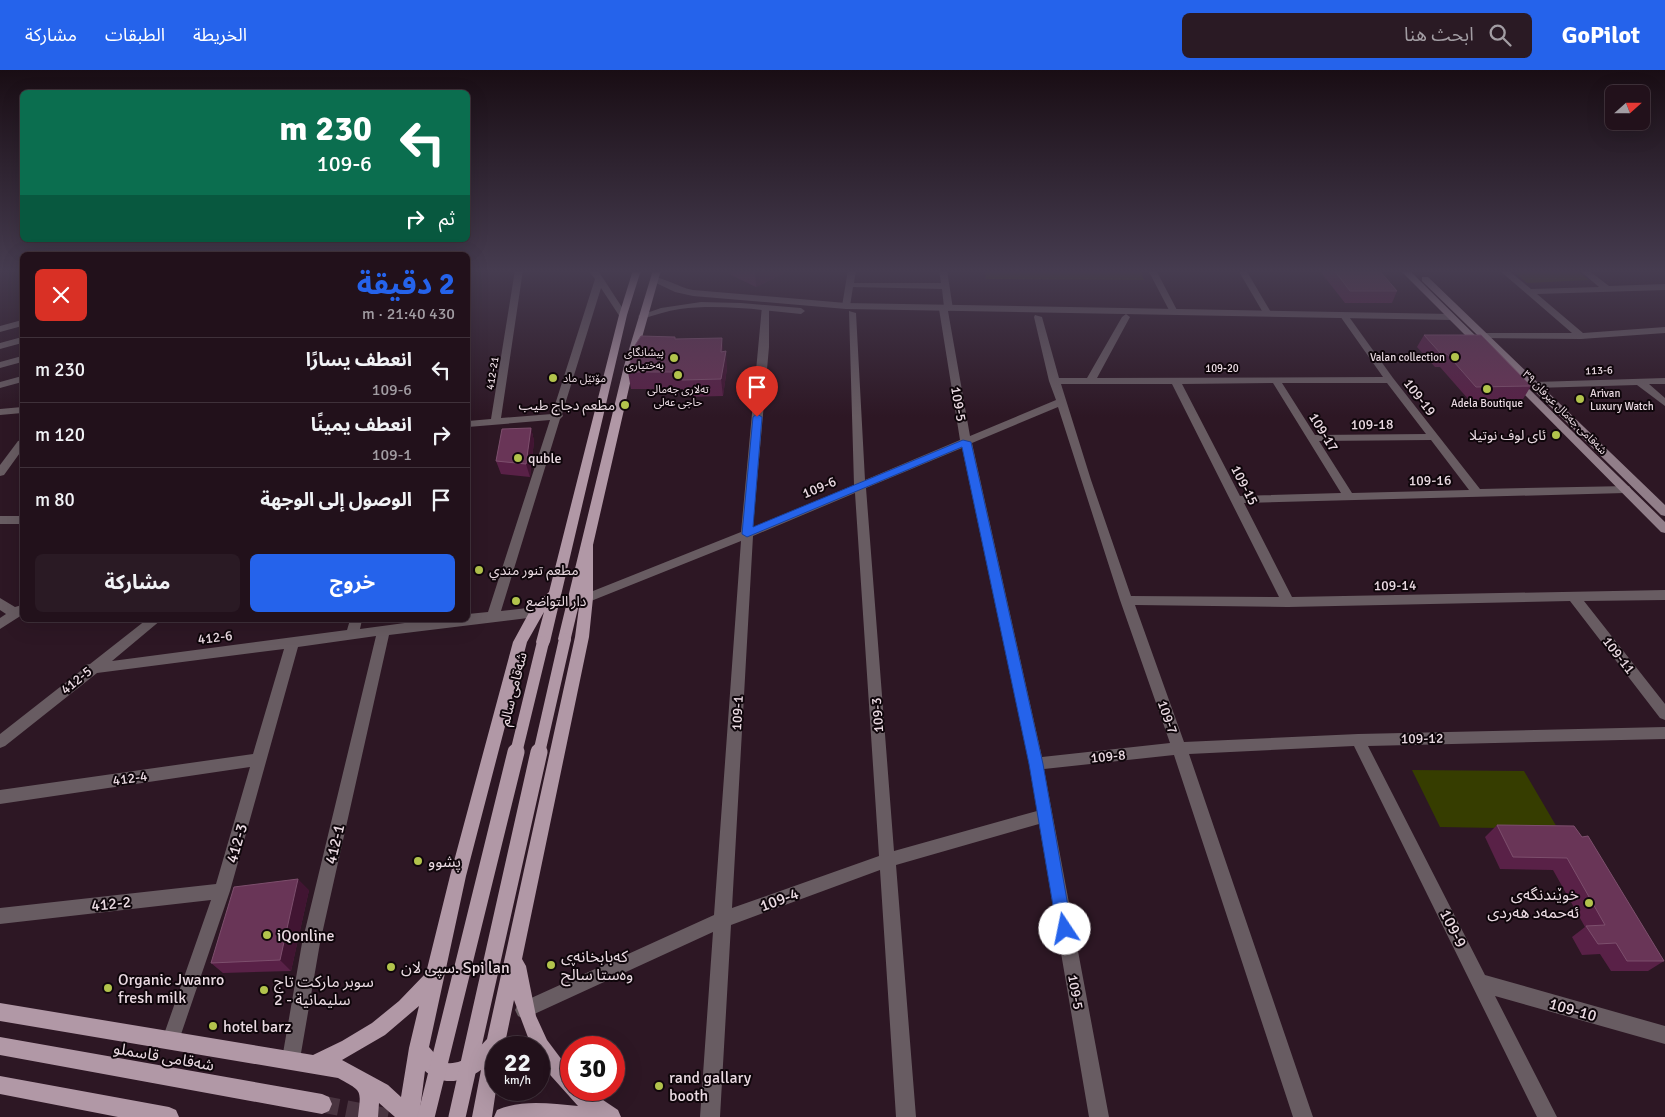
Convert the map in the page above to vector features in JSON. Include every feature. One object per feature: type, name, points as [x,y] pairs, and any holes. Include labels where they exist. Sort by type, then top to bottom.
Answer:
[{"type":"main road","name":"شەقامی سالم","points":[[414,1116],[543,642],[622,319]]},
{"type":"main road","points":[[457,1117],[587,541],[641,319]]},
{"type":"main road","name":"شەقامی جەمال عیرفان ٣٩","points":[[1454,319],[1665,529]]},
{"type":"main road","name":"شەقامی جەمال عیرفان ٣٩","points":[[1467,319],[1665,512]]},
{"type":"main road","points":[[497,1036],[582,637],[587,598],[587,541]]},
{"type":"main road","points":[[414,1116],[418,1048],[433,976],[520,642],[536,612],[554,595]]},
{"type":"main road","points":[[516,951],[518,980],[524,1010],[538,1043],[560,1075]]},
{"type":"main road","points":[[316,1063],[361,1042],[383,1028],[419,995],[433,976]]},
{"type":"main road","points":[[0,1012],[316,1063],[340,1069],[365,1082],[414,1116]]},
{"type":"main road","name":"شەقامی قاسملو","points":[[0,1046],[322,1104]]},
{"type":"main road","points":[[418,1048],[429,1066],[444,1072],[454,1072],[477,1062],[485,1054]]},
{"type":"main road","points":[[365,1082],[370,1094],[368,1117]]},
{"type":"main road","points":[[0,1085],[169,1117]]},
{"type":"main road","points":[[482,1117],[485,1100]]},
{"type":"main road","points":[[586,1101],[611,1117]]},
{"type":"main road","points":[[504,1117],[529,1115],[592,1117]]},
{"type":"street","name":"412-21","points":[[496,420],[512,319]]},
{"type":"street","points":[[494,616],[558,416],[583,319]]},
{"type":"street","name":"109-1","points":[[710,1117],[747,534],[764,347],[765,319]]},
{"type":"street","name":"109-3","points":[[849,319],[906,1117]]},
{"type":"street","name":"109-5","points":[[946,319],[966,442],[1036,764],[1099,1117]]},
{"type":"street","name":"109-7","points":[[1038,319],[1054,381],[1126,600],[1180,748],[1303,1117]]},
{"type":"street","points":[[1090,381],[1125,319]]},
{"type":"street","name":"109-19","points":[[1346,319],[1390,380],[1478,494]]},
{"type":"street","points":[[1560,319],[1581,336]]},
{"type":"street","points":[[0,346],[18,342],[5,327],[20,323]]},
{"type":"street","points":[[1485,336],[1581,336],[1665,330]]},
{"type":"street","points":[[0,365],[20,360]]},
{"type":"street","points":[[0,385],[20,380]]},
{"type":"street","name":"109-20","points":[[1054,381],[1390,380]]},
{"type":"street","name":"109-15","points":[[1176,381],[1288,602]]},
{"type":"street","name":"109-17","points":[[1276,381],[1348,497]]},
{"type":"street","name":"113-6","points":[[1535,385],[1665,381]]},
{"type":"street","points":[[1640,382],[1665,403]]},
{"type":"street","name":"109-6","points":[[587,598],[747,534],[1061,402]]},
{"type":"street","points":[[0,412],[20,410]]},
{"type":"street","points":[[470,424],[558,416]]},
{"type":"street","name":"109-18","points":[[1312,438],[1434,437]]},
{"type":"street","points":[[0,473],[20,445]]},
{"type":"street","name":"109-16","points":[[1235,500],[1625,488]]},
{"type":"street","points":[[0,520],[20,520]]},
{"type":"street","name":"109-14","points":[[1126,600],[1288,602],[1665,595]]},
{"type":"street","name":"109-11","points":[[1574,597],[1665,714]]},
{"type":"street","points":[[0,603],[19,611]]},
{"type":"street","points":[[0,624],[19,611]]},
{"type":"street","points":[[470,620],[536,612]]},
{"type":"street","name":"412-5","points":[[0,742],[151,622]]},
{"type":"street","points":[[352,634],[355,622]]},
{"type":"street","name":"412-6","points":[[90,669],[447,622]]},
{"type":"street","name":"412-1","points":[[291,1059],[311,943],[384,630]]},
{"type":"street","name":"412-3","points":[[171,1040],[222,891],[292,643]]},
{"type":"street","name":"109-12","points":[[1180,748],[1358,740],[1665,733]]},
{"type":"street","name":"109-9","points":[[1358,740],[1482,983],[1547,1117]]},
{"type":"street","name":"109-8","points":[[1036,764],[1180,748]]},
{"type":"street","name":"412-4","points":[[0,797],[259,759]]},
{"type":"street","name":"109-4","points":[[524,1010],[724,919],[887,860],[1044,816]]},
{"type":"street","name":"412-2","points":[[0,916],[222,891]]},
{"type":"street","name":"109-10","points":[[1482,983],[1665,1036]]},
{"type":"green space","points":[[1412,770],[1524,771],[1558,829],[1440,827]]},
{"type":"building","points":[[1424,335],[1481,335],[1531,386],[1476,387],[1447,354],[1441,354]]},
{"type":"building","points":[[641,336],[675,337],[675,339],[722,338],[721,352],[726,351],[721,379],[682,380],[682,372],[628,372],[634,347]]},
{"type":"building","points":[[531,428],[526,464],[496,461],[502,429]]},
{"type":"building","points":[[1497,825],[1574,826],[1582,837],[1588,836],[1664,961],[1627,961],[1616,943],[1598,944],[1586,926],[1605,925],[1567,858],[1513,857]]},
{"type":"building","name":"iQonline","points":[[298,879],[280,960],[211,963],[234,887]]},
{"type":"tunnel","points":[[322,1104],[389,1117]]},
{"type":"place","name":"Valan collection","points":[[1455,357]]},
{"type":"place","name":"پیشانگای بەختیاری","points":[[674,358]]},
{"type":"place","name":"تەلاری جەمالی حاجی عەلی","points":[[678,375]]},
{"type":"place","name":"مۆتێل ماد","points":[[553,378]]},
{"type":"place","name":"Adela Boutique","points":[[1487,389]]},
{"type":"place","name":"Arivan Luxury Watch","points":[[1580,399]]},
{"type":"place","name":"مطعم دجاج طيب","points":[[625,405]]},
{"type":"place","name":"ئای لوف نوتیلا","points":[[1556,435]]},
{"type":"place","name":"quble","points":[[518,458]]},
{"type":"place","name":"مطعم تنور مندي","points":[[479,570]]},
{"type":"place","name":"دار التواضع","points":[[516,601]]},
{"type":"place","name":"پشوو","points":[[418,861]]},
{"type":"place","name":"خوێندنگەی ئەحمەد هەردی","points":[[1589,903]]},
{"type":"place","name":"iQonline","points":[[267,935]]},
{"type":"place","name":"کەبابخانەی وەستا ساڵح","points":[[551,965]]},
{"type":"place","name":"سپی لان. Spi lan","points":[[391,967]]},
{"type":"place","name":"Organic Jwanro fresh milk","points":[[108,988]]},
{"type":"place","name":"سوبر ماركت تاج 2 - سليمانية","points":[[264,990]]},
{"type":"place","name":"hotel barz","points":[[213,1026]]},
{"type":"place","name":"rand gallary booth","points":[[659,1086]]},
{"type":"route","points":[[757,417],[747,534],[966,442],[1036,764],[1065,929]]}]
